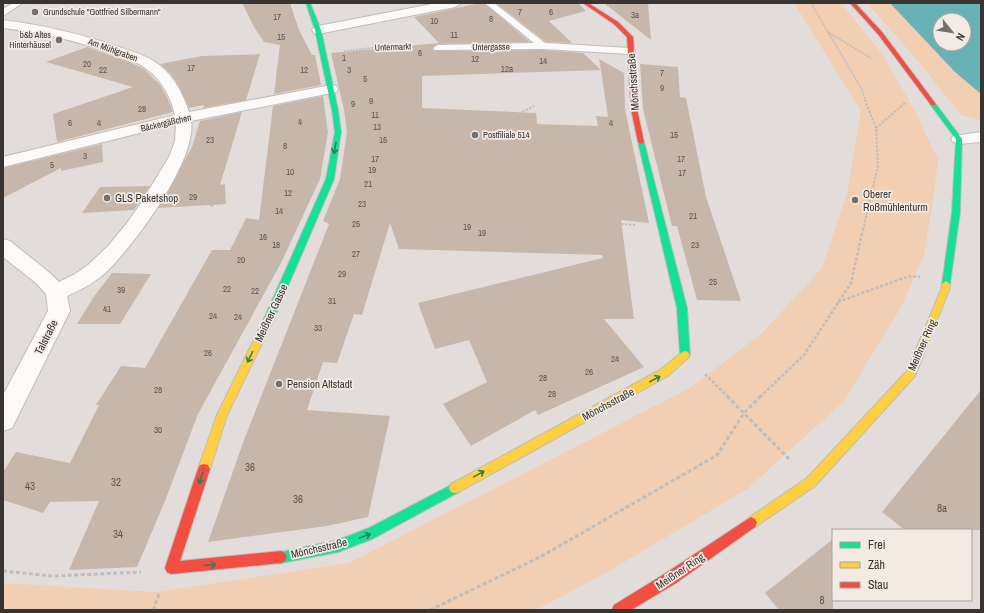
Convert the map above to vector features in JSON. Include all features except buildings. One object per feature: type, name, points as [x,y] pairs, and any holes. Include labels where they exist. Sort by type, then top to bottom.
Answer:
[{"type":"street","points":[[308,3],[318,30],[324,53]]},
{"type":"street","points":[[318,30],[455,3]]},
{"type":"street","name":"Mönchsstraße","points":[[171,568],[270,559],[338,546],[372,533],[664,373],[686,355],[682,308],[661,227],[634,109],[630,36],[622,27],[585,3]]},
{"type":"street","points":[[852,3],[880,33],[959,139],[981,137]]},
{"type":"street","name":"Am Mühlgraben","points":[[3,24],[26,26],[62,33],[146,62],[159,72],[174,91],[183,118],[184,135],[180,150],[152,201],[134,226],[105,261],[86,277],[56,292]]},
{"type":"street","name":"Meißner Gasse","points":[[171,568],[222,415],[276,303],[330,179],[338,132],[324,53]]},
{"type":"street","name":"Bäckergäßchen","points":[[3,162],[183,118],[331,89]]},
{"type":"street","name":"Meißner Ring","points":[[619,610],[671,578],[811,482],[911,373],[945,290],[956,212],[959,139]]},
{"type":"street","points":[[3,246],[43,278],[56,292]]},
{"type":"street","name":"Talstraße","points":[[3,420],[59,312],[56,292]]},
{"type":"lane","points":[[489,3],[543,46]]},
{"type":"lane","points":[[3,13],[17,4]]},
{"type":"lane","name":"Untergasse","points":[[438,48],[543,46],[630,51]]},
{"type":"path","points":[[430,610],[542,556],[717,455],[744,413],[804,355],[851,283],[878,166],[876,128],[861,88],[811,3]]},
{"type":"path","points":[[257,11],[287,6]]},
{"type":"path","points":[[829,33],[875,61]]},
{"type":"path","name":"Untermarkt","points":[[324,53],[388,47],[411,46],[438,48]]},
{"type":"path","points":[[876,128],[921,89]]},
{"type":"path","points":[[511,116],[515,116],[534,106]]},
{"type":"path","points":[[838,302],[909,276],[947,279]]},
{"type":"path","points":[[686,355],[811,482]]},
{"type":"path","points":[[3,571],[53,576],[148,572],[171,568]]},
{"type":"shaded area","points":[[794,3],[841,3],[883,55],[918,117],[938,160],[924,255],[901,307],[844,401],[747,489],[604,574],[536,610],[3,610],[3,583],[155,592],[349,563],[690,388],[761,334],[822,268],[847,193],[861,111]]},
{"type":"shaded area","points":[[867,3],[890,3],[932,48],[932,52],[936,52],[955,72],[981,94],[981,120],[961,115],[918,61]]},
{"type":"water","points":[[890,3],[981,3],[981,94],[955,72],[936,52],[972,52],[972,12],[932,12],[932,48]]},
{"type":"traffic: fast","points":[[268,321],[330,179],[338,132],[335,110],[318,30],[308,3]]},
{"type":"traffic: fast","points":[[933,104],[959,139],[956,212],[946,284]]},
{"type":"traffic: fast","points":[[641,142],[682,308],[685,355]]},
{"type":"traffic: fast","points":[[281,557],[338,546],[372,533],[455,488]]},
{"type":"traffic: slow","points":[[751,523],[811,482],[911,373],[945,290],[946,284]]},
{"type":"traffic: slow","points":[[204,469],[222,415],[268,321]]},
{"type":"traffic: slow","points":[[455,488],[664,373],[685,355]]},
{"type":"traffic: jam","points":[[585,3],[616,23],[630,37],[634,109],[641,142]]},
{"type":"traffic: jam","points":[[852,3],[880,33],[933,104]]},
{"type":"traffic: jam","points":[[204,469],[171,568],[281,557]]},
{"type":"traffic: jam","points":[[619,610],[671,578],[751,523]]},
{"type":"place","name":"Grundschule \"Gottfried Silbermann\"","points":[[35,12]]},
{"type":"place","name":"b&b Altes Hinterhäusel","points":[[59,40]]},
{"type":"place","name":"Postfiliale 514","points":[[475,135]]},
{"type":"place","name":"GLS Paketshop","points":[[107,198]]},
{"type":"place","name":"Oberer Roßmühlenturm","points":[[855,200]]},
{"type":"place","name":"Pension Altstadt","points":[[279,384]]}]
